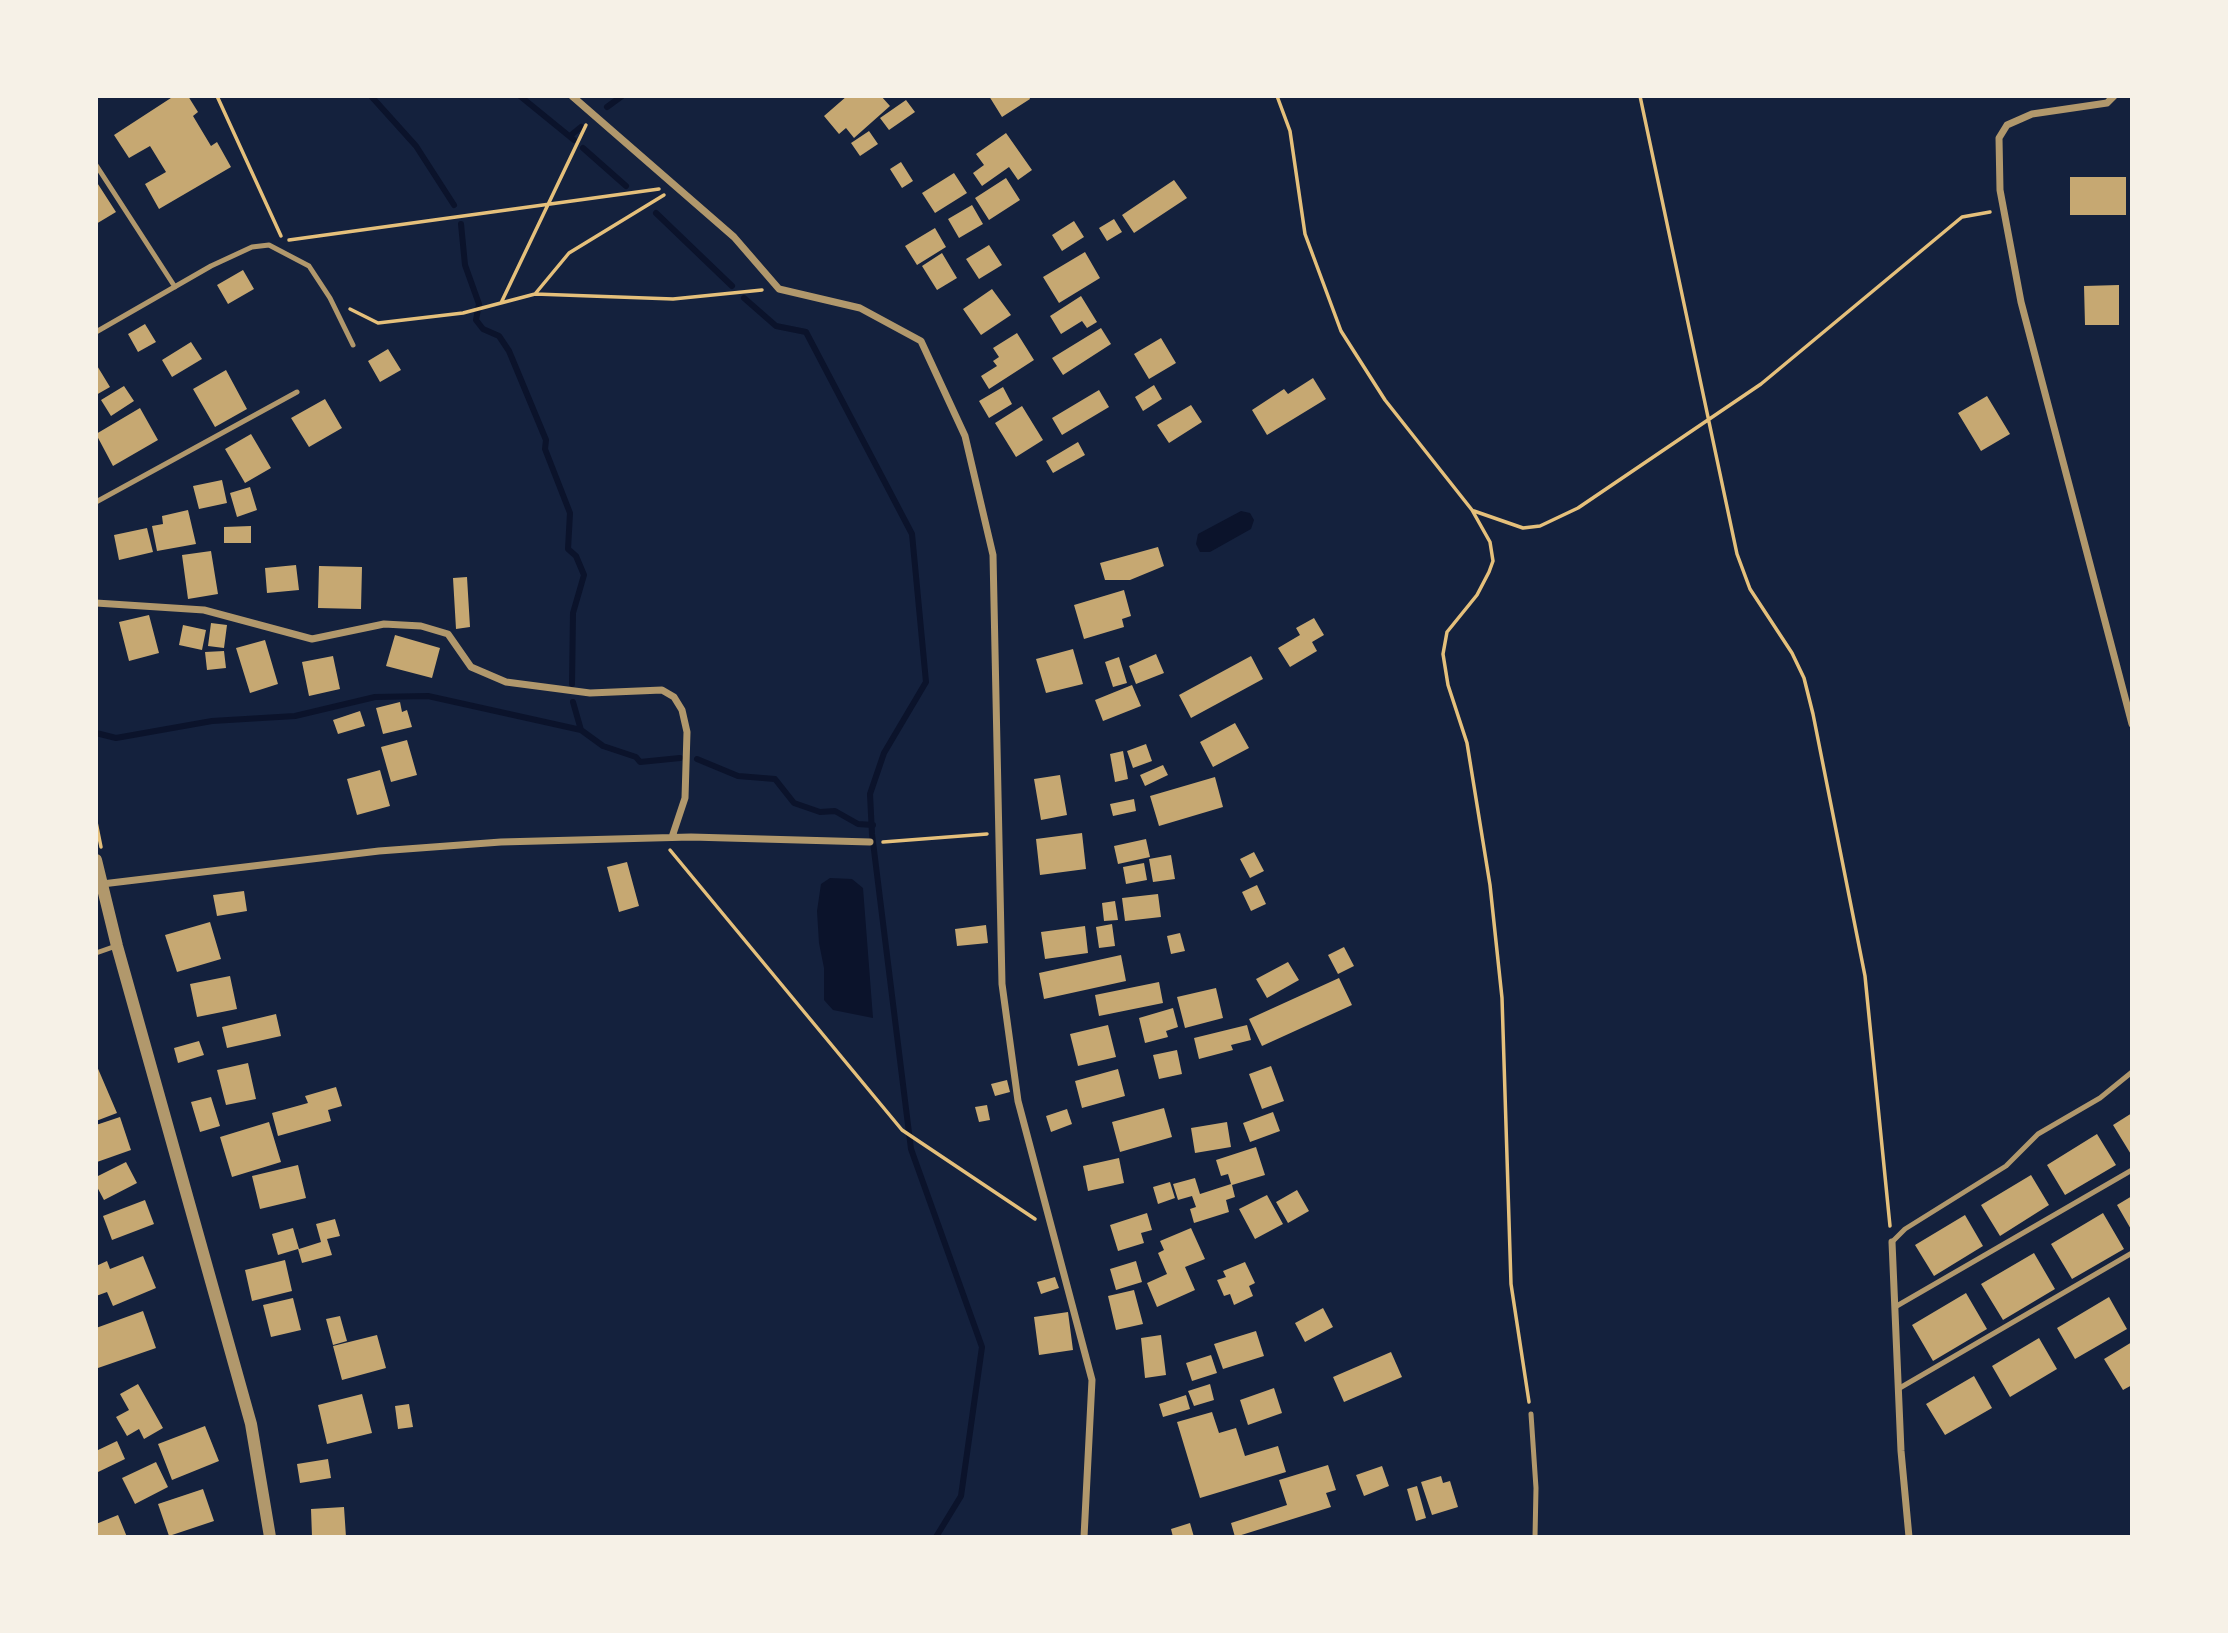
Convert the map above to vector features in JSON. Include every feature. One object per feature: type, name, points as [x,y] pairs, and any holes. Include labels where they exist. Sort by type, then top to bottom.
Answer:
[{"type":"street","points":[[572,96],[734,237],[779,289],[860,308],[921,341],[965,436],[993,555],[1002,984],[1018,1101],[1092,1380],[1084,1537]]},
{"type":"street","points":[[2114,96],[2107,103],[2032,114],[2007,125],[1999,138],[2003,211],[2021,302],[2132,724]]},
{"type":"street","points":[[96,603],[204,610],[312,639],[383,624],[421,626],[448,634],[471,667],[506,682],[579,693],[662,691],[674,697],[682,710],[687,732],[685,798],[672,837]]},
{"type":"street","points":[[102,884],[379,851],[500,842],[672,837],[870,842]]},
{"type":"street","points":[[96,860],[117,946],[251,1424],[270,1537]]},
{"type":"street","points":[[1892,1242],[1909,1537]]},
{"type":"lane","points":[[96,165],[175,287]]},
{"type":"lane","points":[[96,332],[251,247],[269,245],[309,266],[330,298],[353,345]]},
{"type":"lane","points":[[96,502],[297,392]]},
{"type":"lane","points":[[96,953],[117,946]]},
{"type":"lane","points":[[1892,1242],[1905,1228],[2006,1166],[2038,1134],[2099,1098],[2132,1072]]},
{"type":"lane","points":[[1895,1307],[2132,1170]]},
{"type":"lane","points":[[1899,1389],[2132,1253]]},
{"type":"lane","points":[[1531,1414],[1536,1488],[1535,1537]]},
{"type":"path","points":[[217,96],[283,241],[296,257]]},
{"type":"path","points":[[1277,96],[1290,131],[1305,234],[1341,331],[1385,400],[1472,510],[1490,542],[1493,561],[1477,595],[1447,632],[1443,654],[1448,685],[1467,743],[1490,884],[1502,998],[1511,1284],[1531,1414]]},
{"type":"path","points":[[1640,96],[1737,554],[1750,589],[1792,653],[1804,678],[1813,713],[1865,976],[1892,1242]]},
{"type":"path","points":[[501,303],[593,112]]},
{"type":"path","points":[[269,245],[678,186]]},
{"type":"path","points":[[535,294],[569,253],[678,186]]},
{"type":"path","points":[[1472,510],[1504,524],[1523,528],[1540,526],[1578,509],[1710,420],[1820,337],[1962,218],[2003,211]]},
{"type":"path","points":[[330,298],[378,323],[463,313],[535,294],[673,299],[779,289]]},
{"type":"path","points":[[894,842],[999,833]]},
{"type":"path","points":[[660,838],[902,1130],[1052,1230]]},
{"type":"water","points":[[1241,511],[1250,513],[1254,520],[1251,529],[1210,552],[1200,552],[1196,544],[1198,534]]},
{"type":"water","points":[[830,878],[852,879],[863,888],[873,1018],[833,1010],[824,1000],[824,968],[817,911],[821,884]]},
{"type":"building","points":[[174,96],[188,96],[198,112],[193,116],[211,146],[217,142],[231,167],[159,209],[145,184],[166,172],[150,146],[129,158],[114,135]]},
{"type":"building","points":[[847,96],[881,96],[890,106],[854,138],[846,128],[839,134],[824,116]]},
{"type":"building","points":[[989,96],[1029,96],[1030,99],[1002,117]]},
{"type":"building","points":[[906,100],[915,112],[889,130],[880,118]]},
{"type":"building","points":[[869,131],[878,144],[860,156],[851,143]]},
{"type":"building","points":[[1006,133],[1032,170],[1018,180],[1009,167],[982,186],[973,173],[984,165],[976,154]]},
{"type":"building","points":[[901,162],[913,181],[902,188],[890,169]]},
{"type":"building","points":[[954,173],[967,193],[935,213],[922,193]]},
{"type":"building","points":[[2070,177],[2126,177],[2126,215],[2070,215]]},
{"type":"building","points":[[1006,178],[1020,200],[989,220],[975,198]]},
{"type":"building","points":[[1174,180],[1187,198],[1134,233],[1122,215]]},
{"type":"building","points":[[96,181],[116,212],[96,224]]},
{"type":"building","points":[[972,205],[983,224],[959,238],[948,219]]},
{"type":"building","points":[[1114,219],[1122,232],[1107,241],[1099,228]]},
{"type":"building","points":[[1074,221],[1084,237],[1062,251],[1052,235]]},
{"type":"building","points":[[935,228],[946,247],[917,265],[905,246]]},
{"type":"building","points":[[989,245],[1002,265],[979,279],[966,259]]},
{"type":"building","points":[[1085,252],[1100,278],[1059,303],[1043,277]]},
{"type":"building","points":[[942,253],[957,278],[937,290],[922,266]]},
{"type":"building","points":[[243,270],[254,289],[228,304],[217,285]]},
{"type":"building","points":[[2119,285],[2119,325],[2085,325],[2084,286]]},
{"type":"building","points":[[992,289],[1011,315],[981,335],[963,309]]},
{"type":"building","points":[[1081,296],[1097,322],[1087,328],[1082,321],[1061,334],[1050,316]]},
{"type":"building","points":[[145,324],[156,342],[138,352],[128,334]]},
{"type":"building","points":[[1101,328],[1111,344],[1063,375],[1052,358]]},
{"type":"building","points":[[1017,333],[1034,360],[989,389],[981,376],[997,366],[993,361],[999,357],[993,348]]},
{"type":"building","points":[[1161,338],[1176,363],[1149,379],[1134,354]]},
{"type":"building","points":[[191,342],[202,359],[172,377],[162,360]]},
{"type":"building","points":[[388,349],[401,370],[380,382],[368,361]]},
{"type":"building","points":[[96,364],[110,387],[96,395]]},
{"type":"building","points":[[226,370],[247,409],[215,427],[193,389]]},
{"type":"building","points":[[1313,378],[1326,399],[1267,435],[1252,410],[1284,389],[1288,394]]},
{"type":"building","points":[[1154,385],[1162,399],[1143,411],[1135,397]]},
{"type":"building","points":[[124,386],[134,401],[111,416],[101,400]]},
{"type":"building","points":[[1003,387],[1012,404],[989,418],[979,401]]},
{"type":"building","points":[[1099,390],[1109,407],[1062,435],[1052,418]]},
{"type":"building","points":[[1987,396],[2010,434],[1981,451],[1958,413]]},
{"type":"building","points":[[325,399],[342,428],[309,447],[291,418]]},
{"type":"building","points":[[1191,405],[1202,422],[1169,443],[1157,425]]},
{"type":"building","points":[[1022,406],[1043,440],[1016,457],[995,423]]},
{"type":"building","points":[[140,408],[158,440],[113,466],[96,434]]},
{"type":"building","points":[[251,434],[271,468],[245,483],[225,449]]},
{"type":"building","points":[[1078,442],[1085,455],[1053,473],[1046,461]]},
{"type":"building","points":[[222,480],[227,503],[199,509],[193,486]]},
{"type":"building","points":[[250,487],[257,510],[237,517],[230,493]]},
{"type":"building","points":[[188,510],[196,544],[157,551],[152,526],[163,524],[162,516]]},
{"type":"building","points":[[251,526],[251,543],[224,543],[224,527]]},
{"type":"building","points":[[147,528],[153,552],[119,560],[114,535]]},
{"type":"building","points":[[1158,547],[1164,566],[1130,580],[1105,580],[1100,563]]},
{"type":"building","points":[[211,551],[218,594],[188,599],[182,555]]},
{"type":"building","points":[[296,565],[299,590],[267,593],[265,568]]},
{"type":"building","points":[[319,566],[362,567],[361,609],[318,608]]},
{"type":"building","points":[[467,577],[470,627],[456,629],[453,578]]},
{"type":"building","points":[[1124,590],[1131,616],[1122,619],[1124,627],[1084,639],[1074,605]]},
{"type":"building","points":[[149,615],[159,653],[129,661],[119,622]]},
{"type":"building","points":[[1314,618],[1324,635],[1312,642],[1317,651],[1290,667],[1278,648],[1300,635],[1296,628]]},
{"type":"building","points":[[211,623],[227,625],[224,648],[208,646]]},
{"type":"building","points":[[183,625],[206,630],[202,650],[179,645]]},
{"type":"building","points":[[395,635],[440,648],[432,678],[386,666]]},
{"type":"building","points":[[265,640],[278,684],[250,693],[236,648]]},
{"type":"building","points":[[1073,649],[1083,684],[1046,693],[1036,659]]},
{"type":"building","points":[[224,651],[226,668],[207,670],[205,652]]},
{"type":"building","points":[[1156,654],[1164,673],[1136,684],[1129,666]]},
{"type":"building","points":[[333,656],[340,689],[309,696],[302,662]]},
{"type":"building","points":[[1251,656],[1263,679],[1191,718],[1179,695]]},
{"type":"building","points":[[1119,657],[1127,683],[1113,687],[1105,662]]},
{"type":"building","points":[[1132,685],[1141,706],[1103,721],[1095,700]]},
{"type":"building","points":[[400,702],[402,712],[407,710],[412,727],[383,734],[376,708]]},
{"type":"building","points":[[360,711],[365,726],[338,734],[333,720]]},
{"type":"building","points":[[1235,723],[1249,748],[1213,767],[1200,742]]},
{"type":"building","points":[[407,740],[417,775],[391,782],[381,747]]},
{"type":"building","points":[[1146,744],[1152,761],[1133,768],[1127,751]]},
{"type":"building","points":[[1123,751],[1128,779],[1115,782],[1110,754]]},
{"type":"building","points":[[1163,765],[1168,775],[1145,786],[1140,775]]},
{"type":"building","points":[[380,770],[390,806],[357,815],[347,779]]},
{"type":"building","points":[[1060,775],[1067,815],[1041,820],[1034,779]]},
{"type":"building","points":[[1215,777],[1223,807],[1159,826],[1150,796]]},
{"type":"building","points":[[1134,799],[1136,811],[1113,816],[1110,804]]},
{"type":"building","points":[[1082,833],[1086,869],[1040,875],[1036,839]]},
{"type":"building","points":[[1146,839],[1150,857],[1118,864],[1114,846]]},
{"type":"building","points":[[1254,852],[1264,871],[1250,878],[1240,859]]},
{"type":"building","points":[[1171,855],[1175,879],[1153,882],[1149,859]]},
{"type":"building","points":[[627,862],[639,906],[619,912],[607,867]]},
{"type":"building","points":[[1144,863],[1147,880],[1126,884],[1123,867]]},
{"type":"building","points":[[1257,885],[1266,904],[1251,911],[1242,892]]},
{"type":"building","points":[[244,891],[247,911],[217,916],[213,895]]},
{"type":"building","points":[[1158,894],[1161,917],[1125,921],[1122,898]]},
{"type":"building","points":[[1115,901],[1118,920],[1104,921],[1102,903]]},
{"type":"building","points":[[210,922],[221,959],[177,972],[165,935]]},
{"type":"building","points":[[1112,924],[1115,946],[1099,948],[1096,927]]},
{"type":"building","points":[[986,925],[988,943],[957,946],[955,929]]},
{"type":"building","points":[[1085,926],[1088,953],[1045,959],[1041,932]]},
{"type":"building","points":[[1180,933],[1185,951],[1171,954],[1167,936]]},
{"type":"building","points":[[1344,947],[1354,966],[1338,974],[1328,955]]},
{"type":"building","points":[[1121,955],[1126,981],[1044,999],[1039,973]]},
{"type":"building","points":[[1288,962],[1299,980],[1267,998],[1256,979]]},
{"type":"building","points":[[230,976],[237,1009],[197,1017],[190,984]]},
{"type":"building","points":[[1339,978],[1352,1005],[1262,1046],[1249,1019]]},
{"type":"building","points":[[1159,982],[1163,1003],[1099,1016],[1095,995]]},
{"type":"building","points":[[1216,988],[1223,1018],[1185,1028],[1177,997]]},
{"type":"building","points":[[1173,1008],[1178,1027],[1166,1031],[1168,1037],[1145,1043],[1139,1018]]},
{"type":"building","points":[[276,1014],[281,1036],[227,1048],[222,1027]]},
{"type":"building","points":[[1108,1025],[1116,1057],[1078,1066],[1070,1034]]},
{"type":"building","points":[[1247,1025],[1251,1040],[1231,1045],[1233,1050],[1199,1059],[1194,1038]]},
{"type":"building","points":[[199,1041],[204,1055],[178,1063],[174,1048]]},
{"type":"building","points":[[1177,1050],[1182,1074],[1159,1079],[1153,1055]]},
{"type":"building","points":[[248,1063],[256,1099],[226,1105],[217,1070]]},
{"type":"building","points":[[96,1064],[117,1113],[96,1121]]},
{"type":"building","points":[[1271,1066],[1284,1101],[1262,1109],[1249,1074]]},
{"type":"building","points":[[1118,1069],[1125,1096],[1082,1108],[1075,1081]]},
{"type":"building","points":[[1007,1080],[1010,1092],[995,1096],[991,1084]]},
{"type":"building","points":[[336,1087],[342,1106],[328,1110],[331,1121],[278,1136],[272,1113],[308,1103],[305,1096]]},
{"type":"building","points":[[211,1097],[220,1126],[200,1132],[191,1102]]},
{"type":"building","points":[[987,1105],[990,1120],[979,1122],[975,1107]]},
{"type":"building","points":[[1164,1108],[1172,1137],[1120,1152],[1112,1122]]},
{"type":"building","points":[[1067,1109],[1072,1124],[1051,1132],[1046,1116]]},
{"type":"building","points":[[1273,1112],[1280,1131],[1250,1142],[1243,1123]]},
{"type":"building","points":[[2132,1113],[2132,1156],[2113,1125]]},
{"type":"building","points":[[120,1117],[131,1150],[97,1162],[96,1125]]},
{"type":"building","points":[[269,1122],[281,1162],[232,1177],[220,1137]]},
{"type":"building","points":[[1227,1122],[1231,1147],[1195,1153],[1191,1128]]},
{"type":"building","points":[[2097,1134],[2116,1165],[2065,1195],[2047,1165]]},
{"type":"building","points":[[1256,1147],[1265,1175],[1232,1185],[1235,1197],[1226,1200],[1229,1212],[1194,1223],[1190,1209],[1196,1207],[1192,1196],[1178,1200],[1173,1184],[1195,1178],[1200,1194],[1231,1184],[1228,1174],[1221,1176],[1216,1160]]},
{"type":"building","points":[[1119,1158],[1124,1183],[1088,1191],[1083,1166]]},
{"type":"building","points":[[126,1162],[137,1183],[104,1200],[96,1185],[96,1177]]},
{"type":"building","points":[[298,1165],[306,1198],[260,1209],[252,1176]]},
{"type":"building","points":[[2031,1175],[2049,1205],[2000,1236],[1981,1205]]},
{"type":"building","points":[[1170,1182],[1175,1198],[1158,1204],[1153,1187]]},
{"type":"building","points":[[1297,1190],[1309,1211],[1288,1223],[1276,1202]]},
{"type":"building","points":[[1267,1195],[1283,1224],[1255,1239],[1239,1209]]},
{"type":"building","points":[[2132,1196],[2132,1231],[2117,1205]]},
{"type":"building","points":[[145,1200],[154,1224],[112,1240],[103,1216]]},
{"type":"building","points":[[1147,1213],[1152,1230],[1141,1233],[1144,1243],[1118,1251],[1110,1225]]},
{"type":"building","points":[[2103,1213],[2124,1249],[2072,1279],[2051,1244]]},
{"type":"building","points":[[1965,1215],[1983,1246],[1934,1276],[1915,1245]]},
{"type":"building","points":[[335,1219],[340,1236],[327,1239],[332,1255],[302,1263],[298,1249],[278,1255],[272,1234],[293,1228],[299,1249],[321,1242],[316,1224]]},
{"type":"building","points":[[1191,1228],[1205,1259],[1185,1267],[1195,1290],[1157,1307],[1147,1283],[1167,1274],[1158,1253],[1164,1250],[1160,1241]]},
{"type":"building","points":[[2034,1253],[2055,1289],[2003,1320],[1981,1284]]},
{"type":"building","points":[[143,1256],[156,1288],[113,1306],[107,1292],[96,1296],[96,1266],[107,1261],[110,1269]]},
{"type":"building","points":[[285,1260],[292,1291],[252,1301],[245,1270]]},
{"type":"building","points":[[1136,1261],[1142,1282],[1116,1290],[1110,1269]]},
{"type":"building","points":[[1245,1262],[1255,1283],[1249,1286],[1253,1296],[1234,1305],[1230,1294],[1224,1296],[1217,1280],[1226,1277],[1223,1271]]},
{"type":"building","points":[[1055,1277],[1059,1288],[1041,1294],[1037,1282]]},
{"type":"building","points":[[1134,1290],[1143,1324],[1116,1330],[1108,1296]]},
{"type":"building","points":[[1966,1293],[1987,1329],[1933,1361],[1912,1325]]},
{"type":"building","points":[[2109,1297],[2127,1329],[2075,1359],[2057,1328]]},
{"type":"building","points":[[293,1298],[301,1330],[271,1337],[263,1305]]},
{"type":"building","points":[[1323,1308],[1333,1327],[1305,1342],[1295,1323]]},
{"type":"building","points":[[143,1311],[156,1348],[98,1368],[96,1328]]},
{"type":"building","points":[[1068,1312],[1073,1350],[1039,1355],[1034,1317]]},
{"type":"building","points":[[340,1316],[347,1341],[333,1345],[326,1319]]},
{"type":"building","points":[[1256,1331],[1264,1356],[1223,1369],[1214,1344]]},
{"type":"building","points":[[377,1335],[386,1368],[342,1380],[333,1346]]},
{"type":"building","points":[[1161,1335],[1166,1375],[1145,1378],[1141,1338]]},
{"type":"building","points":[[2039,1338],[2057,1369],[2010,1397],[1992,1366]]},
{"type":"building","points":[[2132,1342],[2132,1385],[2123,1390],[2104,1359]]},
{"type":"building","points":[[1391,1352],[1402,1377],[1344,1402],[1333,1377]]},
{"type":"building","points":[[1211,1355],[1217,1373],[1192,1381],[1186,1363]]},
{"type":"building","points":[[1974,1376],[1992,1408],[1945,1435],[1926,1404]]},
{"type":"building","points":[[138,1384],[163,1428],[144,1439],[139,1429],[127,1436],[116,1417],[129,1410],[120,1394]]},
{"type":"building","points":[[1210,1384],[1214,1400],[1194,1406],[1188,1391]]},
{"type":"building","points":[[1274,1388],[1282,1413],[1248,1425],[1240,1400]]},
{"type":"building","points":[[362,1394],[372,1433],[327,1444],[318,1405]]},
{"type":"building","points":[[1186,1395],[1190,1409],[1163,1417],[1159,1404]]},
{"type":"building","points":[[409,1404],[413,1427],[398,1429],[395,1406]]},
{"type":"building","points":[[1212,1412],[1219,1433],[1236,1428],[1245,1456],[1278,1446],[1286,1472],[1200,1498],[1177,1422]]},
{"type":"building","points":[[205,1426],[219,1461],[172,1480],[158,1444]]},
{"type":"building","points":[[117,1441],[125,1459],[96,1473],[96,1451]]},
{"type":"building","points":[[328,1459],[331,1478],[300,1483],[297,1464]]},
{"type":"building","points":[[156,1462],[168,1487],[135,1504],[122,1478]]},
{"type":"building","points":[[1328,1465],[1336,1490],[1326,1493],[1331,1507],[1235,1537],[1231,1523],[1287,1505],[1279,1480]]},
{"type":"building","points":[[1382,1466],[1389,1486],[1364,1496],[1356,1475]]},
{"type":"building","points":[[1441,1476],[1443,1483],[1450,1481],[1458,1507],[1432,1515],[1421,1482]]},
{"type":"building","points":[[1417,1486],[1426,1518],[1416,1521],[1407,1489]]},
{"type":"building","points":[[203,1489],[214,1521],[169,1536],[158,1504]]},
{"type":"building","points":[[344,1507],[346,1537],[312,1537],[311,1509]]},
{"type":"building","points":[[118,1515],[127,1537],[96,1537],[96,1524]]},
{"type":"building","points":[[1190,1523],[1194,1537],[1173,1537],[1171,1529]]},
{"type":"waterway","points":[[371,96],[416,146],[454,205]]},
{"type":"waterway","points":[[520,96],[574,140]]},
{"type":"waterway","points":[[607,107],[622,96]]},
{"type":"waterway","points":[[570,136],[581,127]]},
{"type":"waterway","points":[[583,148],[626,186]]},
{"type":"waterway","points":[[656,213],[732,286]]},
{"type":"waterway","points":[[461,224],[465,265],[479,304],[476,320],[483,329],[499,336],[509,351],[546,440],[545,449],[570,513],[568,549],[576,556],[584,575],[573,613],[572,684]]},
{"type":"waterway","points":[[744,298],[776,326],[806,332],[912,534],[926,682],[884,753],[870,794],[872,834],[911,1149],[982,1347],[961,1496],[936,1537]]},
{"type":"waterway","points":[[96,733],[116,738],[212,721],[295,716],[375,697],[428,696],[581,730]]},
{"type":"waterway","points":[[573,702],[581,730],[603,746],[636,757],[640,762],[680,758]]},
{"type":"waterway","points":[[697,759],[738,776],[775,779],[794,803],[820,812],[835,811],[858,824],[873,825]]}]
